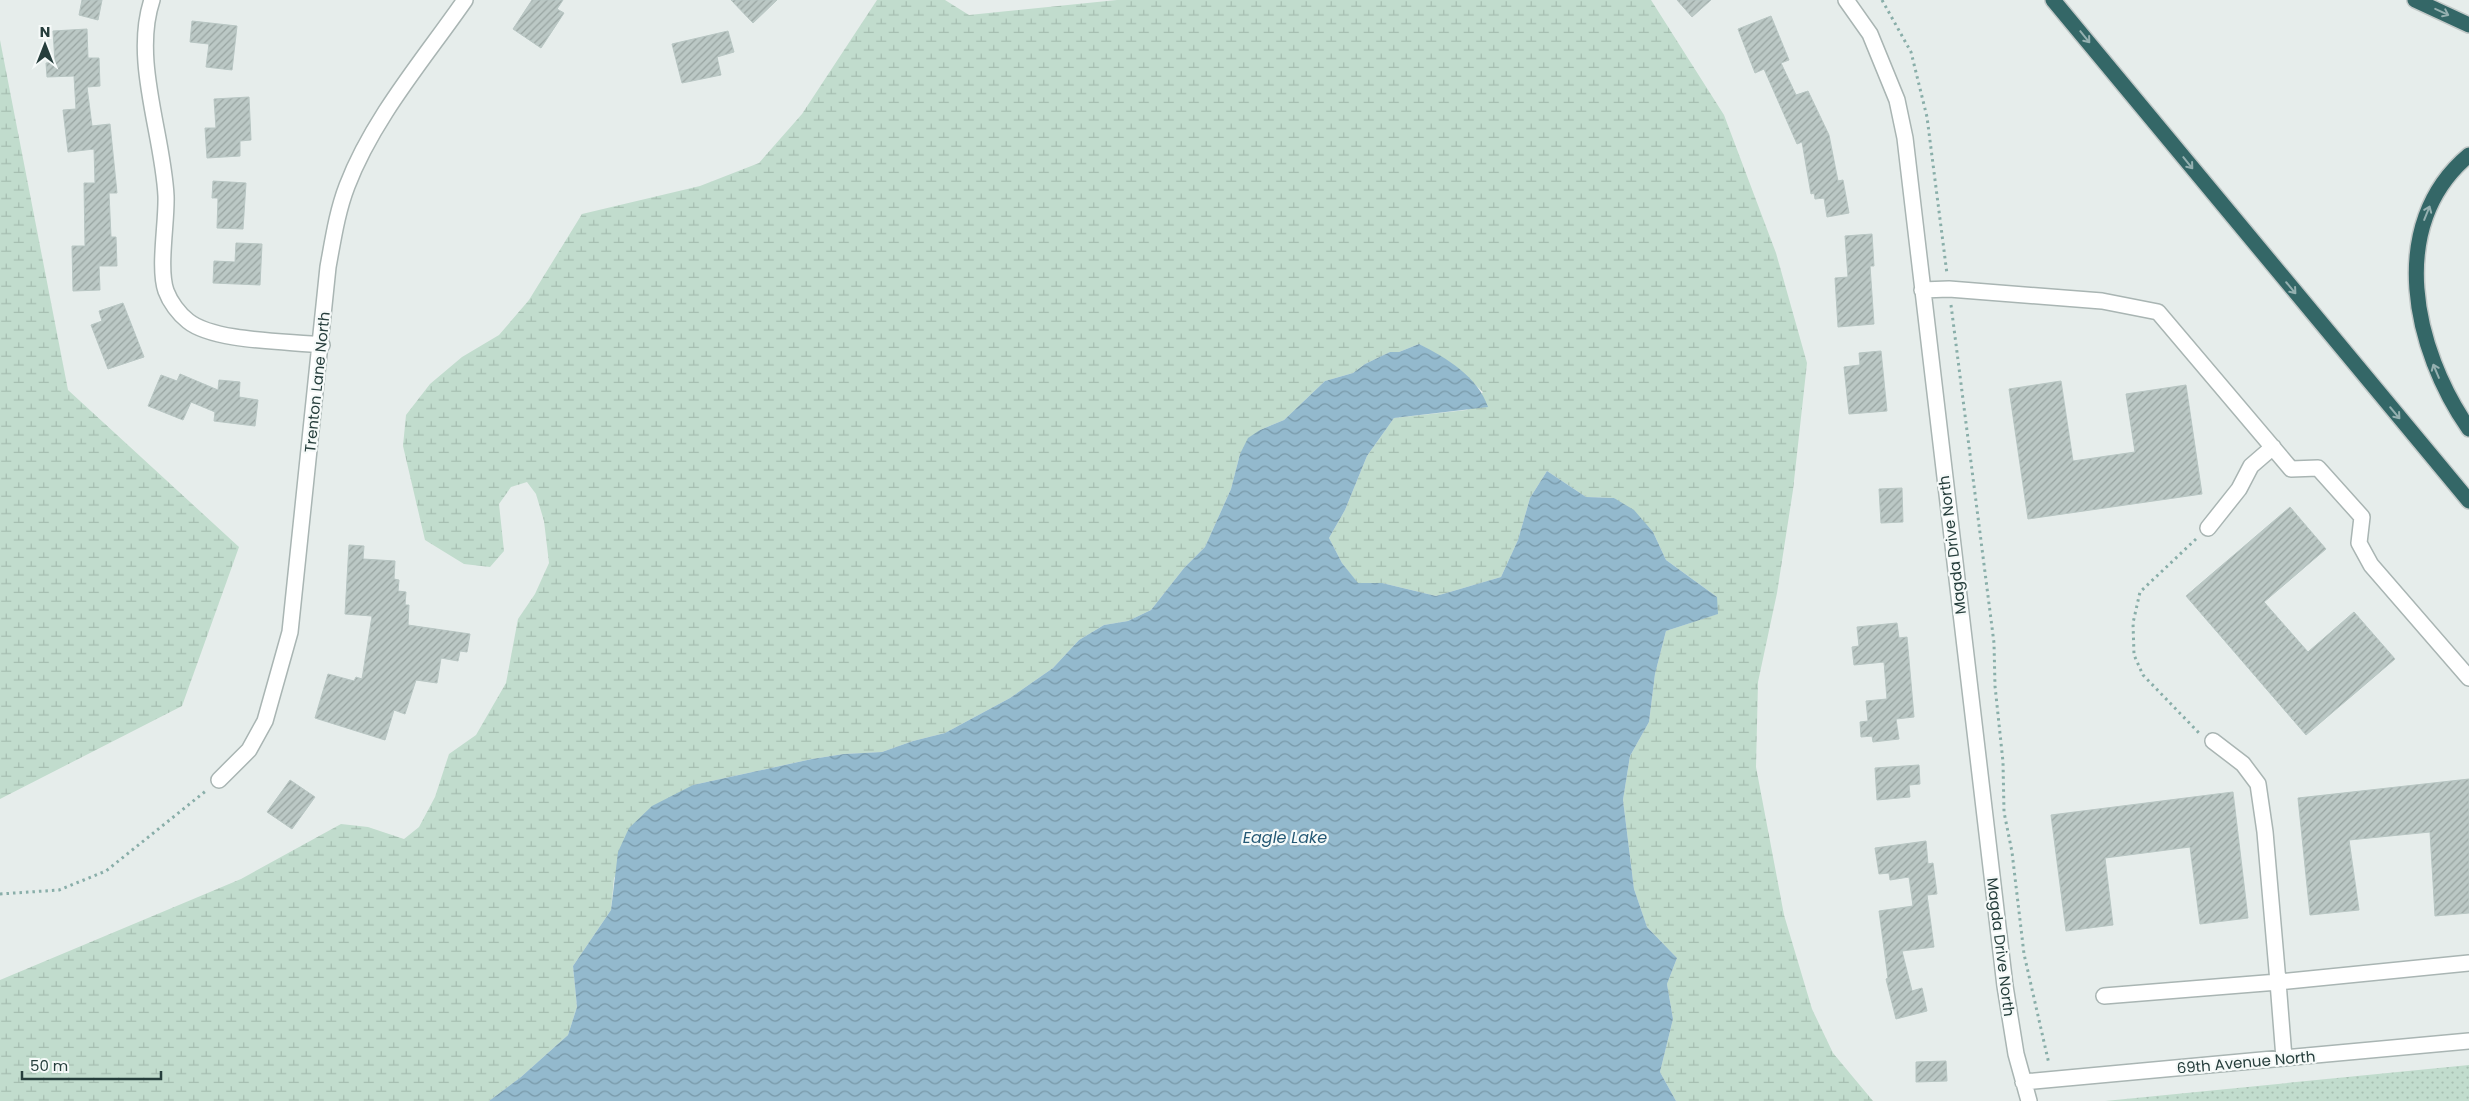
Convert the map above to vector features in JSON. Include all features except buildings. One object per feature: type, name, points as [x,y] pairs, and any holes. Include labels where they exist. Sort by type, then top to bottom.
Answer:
[{"type":"highway","points":[[2053,0],[2469,501]]},
{"type":"highway","points":[[2415,0],[2469,25]]},
{"type":"highway","points":[[2469,154],[2444,181],[2427,213],[2417,250],[2416,284],[2423,334],[2429,354],[2449,397],[2469,429]]},
{"type":"street","points":[[152,0],[145,44],[166,196],[164,270],[166,290],[175,308],[188,322],[207,331],[232,336],[322,345]]},
{"type":"street","name":"Trenton Lane North","points":[[219,780],[249,750],[265,722],[290,632],[322,345],[328,268],[335,227],[347,186],[364,149],[385,113],[466,0]]},
{"type":"street","name":"Magda Drive North","points":[[1846,0],[1870,34],[1897,100],[1905,138],[2005,986],[2016,1054],[2029,1101]]},
{"type":"street","points":[[1922,290],[1950,289],[2102,301],[2158,312],[2291,469],[2318,468],[2362,517],[2359,543],[2372,565],[2469,678]]},
{"type":"street","points":[[2208,528],[2239,489],[2251,466],[2273,447]]},
{"type":"street","points":[[2213,740],[2243,764],[2258,784],[2265,832],[2284,1058]]},
{"type":"street","points":[[2104,996],[2278,982],[2469,963]]},
{"type":"street","name":"69th Avenue North","points":[[2023,1082],[2469,1042]]},
{"type":"path","points":[[1882,0],[1911,52],[1927,117],[1994,644],[1995,686],[2004,762],[2004,812],[2012,852],[2024,954],[2052,1079]]},
{"type":"path","points":[[2208,528],[2140,592],[2133,623],[2134,655],[2143,675],[2198,732],[2213,740]]},
{"type":"path","points":[[0,894],[59,890],[106,871],[219,780]]},
{"type":"green space","points":[[877,0],[945,0],[969,15],[1117,0],[1651,0],[1724,115],[1776,253],[1807,363],[1793,490],[1777,593],[1758,682],[1756,767],[1784,915],[1812,1009],[1833,1053],[1873,1101],[1676,1101],[1660,1072],[1673,1019],[1667,984],[1677,958],[1647,927],[1634,889],[1623,800],[1630,756],[1649,722],[1655,674],[1666,631],[1717,614],[1717,597],[1666,560],[1653,532],[1614,498],[1586,497],[1547,471],[1530,498],[1518,540],[1501,577],[1436,596],[1382,583],[1358,584],[1342,563],[1329,538],[1345,510],[1367,456],[1394,418],[1467,410],[1483,392],[1451,363],[1419,344],[1399,352],[1390,352],[1365,364],[1353,373],[1325,381],[1284,420],[1260,430],[1240,454],[1231,489],[1205,547],[1184,568],[1151,610],[1128,621],[1104,625],[1079,640],[1053,668],[1010,698],[945,733],[913,741],[882,752],[844,754],[812,759],[693,785],[614,878],[611,910],[573,966],[577,1007],[568,1035],[521,1077],[489,1101],[0,1101],[0,980],[241,879],[341,824],[368,827],[404,839],[419,827],[435,797],[449,754],[476,735],[506,683],[518,619],[535,594],[549,563],[544,521],[536,494],[527,482],[511,487],[499,504],[504,551],[490,567],[464,564],[425,540],[403,446],[406,415],[430,384],[462,357],[499,335],[529,300],[582,214],[700,186],[759,163],[802,114]]},
{"type":"green space","points":[[0,40],[68,390],[239,547],[182,706],[0,799]]},
{"type":"green space","points":[[2469,1065],[2469,1101],[2105,1101]]},
{"type":"water","name":"Eagle Lake","points":[[1419,344],[1460,369],[1477,386],[1488,407],[1394,418],[1367,456],[1345,510],[1329,538],[1342,563],[1358,583],[1382,583],[1436,596],[1501,577],[1518,540],[1530,498],[1547,471],[1586,497],[1614,498],[1634,510],[1653,532],[1666,560],[1717,597],[1718,614],[1666,631],[1655,674],[1649,722],[1630,756],[1623,800],[1634,889],[1647,927],[1677,958],[1667,984],[1673,1019],[1660,1072],[1676,1101],[489,1101],[521,1077],[568,1035],[577,1007],[573,966],[611,910],[618,852],[629,828],[652,806],[693,785],[812,759],[844,754],[882,752],[913,741],[945,733],[1010,698],[1053,668],[1079,640],[1104,625],[1128,621],[1151,610],[1184,568],[1205,547],[1231,489],[1240,454],[1248,438],[1260,430],[1284,420],[1325,381],[1353,373],[1365,364],[1390,352],[1399,352]]}]
